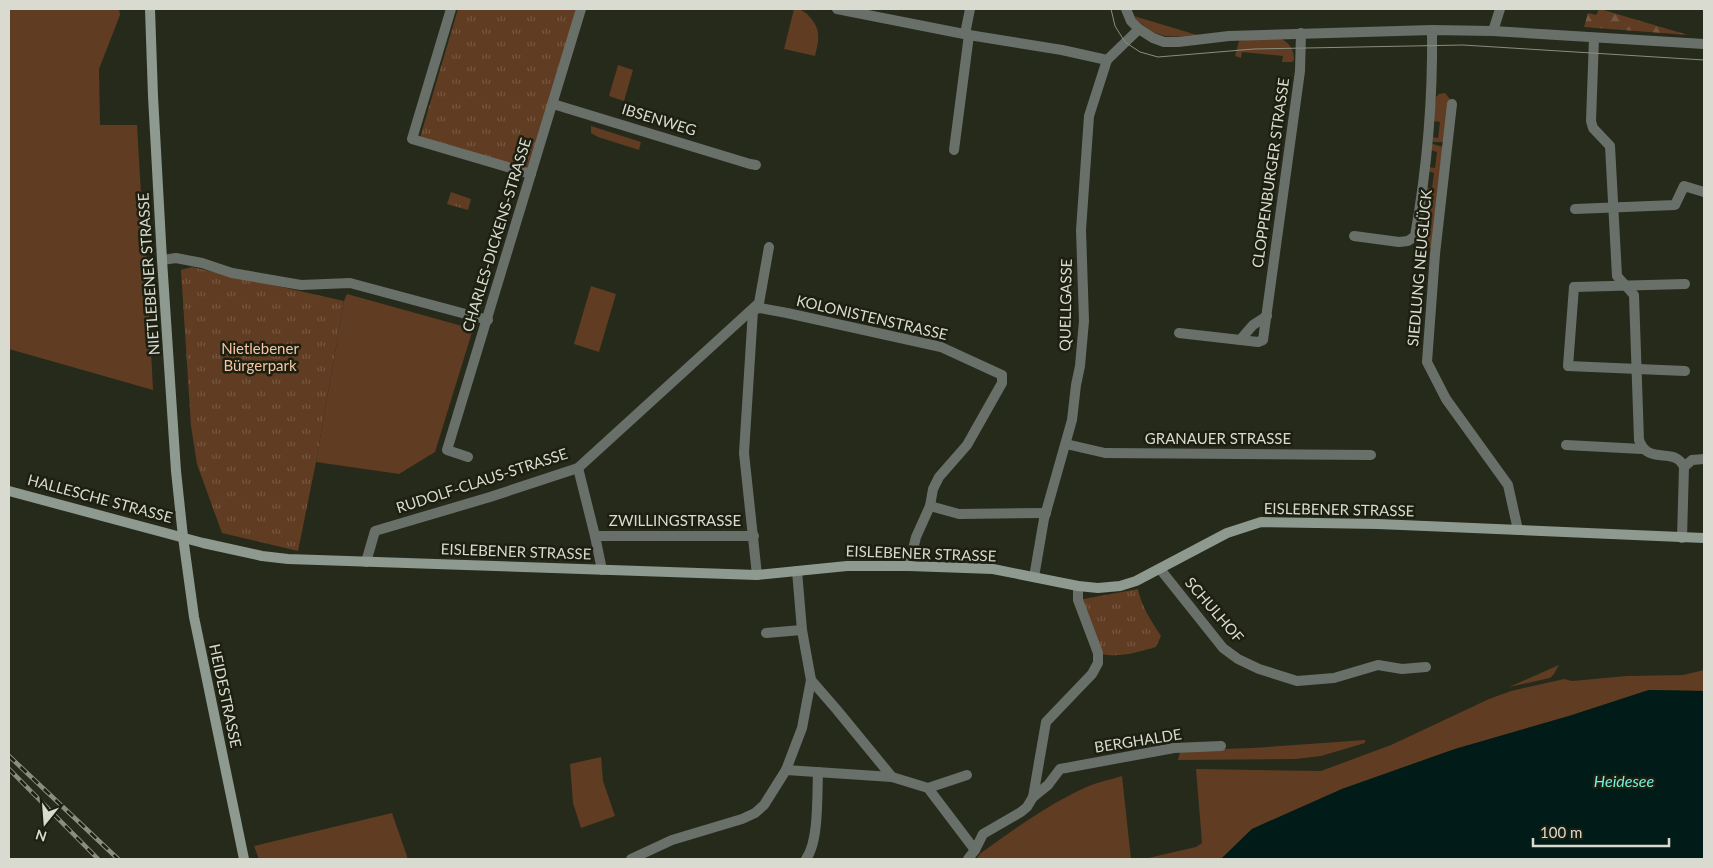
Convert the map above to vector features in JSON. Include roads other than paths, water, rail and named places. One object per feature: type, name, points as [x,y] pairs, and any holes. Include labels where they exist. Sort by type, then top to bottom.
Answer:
[{"type":"street","name":"NIETLEBENER STRASSE","points":[[150,9],[152,96],[162,260],[176,465],[183,537]]},
{"type":"street","points":[[451,9],[412,139],[531,174]]},
{"type":"street","name":"CHARLES-DICKENS-STRASSE","points":[[468,457],[448,450],[581,9]]},
{"type":"street","points":[[837,9],[1107,60],[1139,30]]},
{"type":"street","points":[[954,150],[970,9]]},
{"type":"street","points":[[1126,9],[1131,20],[1139,30],[1164,42],[1229,36],[1432,30],[1493,31],[1704,44]]},
{"type":"street","points":[[1493,31],[1500,9]]},
{"type":"street","name":"SIEDLUNG NEUGLÜCK","points":[[1354,236],[1400,242],[1408,241],[1415,236],[1429,132],[1432,89],[1432,30]]},
{"type":"street","name":"CLOPPENBURGER STRASSE","points":[[1179,333],[1258,342],[1263,340],[1300,71],[1301,33]]},
{"type":"street","points":[[1594,38],[1591,121],[1593,128],[1609,143],[1611,149],[1617,276],[1634,295],[1639,440],[1642,448],[1650,455],[1671,456],[1678,459],[1684,467],[1682,538]]},
{"type":"street","name":"QUELLGASSE","points":[[1034,577],[1045,516],[1072,420],[1080,366],[1084,321],[1081,230],[1089,116],[1107,60]]},
{"type":"street","name":"IBSENWEG","points":[[553,104],[756,165]]},
{"type":"street","name":"SIEDLUNG NEUGLÜCK","points":[[1452,104],[1435,254],[1427,362],[1446,399],[1508,486],[1518,530]]},
{"type":"street","points":[[1575,209],[1675,205],[1684,186],[1704,192]]},
{"type":"street","points":[[757,575],[744,453],[753,310],[759,304],[769,247]]},
{"type":"street","points":[[162,260],[176,258],[202,263],[232,273],[301,285],[350,283],[488,320]]},
{"type":"street","points":[[1685,284],[1574,287],[1568,366],[1685,371]]},
{"type":"street","name":"KOLONISTENSTRASSE","points":[[753,310],[760,308],[787,313],[940,347],[1002,375],[1002,383],[967,445],[939,477],[933,489],[930,506]]},
{"type":"street","name":"RUDOLF-CLAUS-STRASSE","points":[[366,562],[375,531],[490,497],[578,468],[753,310]]},
{"type":"street","points":[[1240,340],[1253,325],[1267,316]]},
{"type":"street","name":"GRANAUER STRASSE","points":[[1066,444],[1105,453],[1372,455]]},
{"type":"street","points":[[1566,445],[1642,448]]},
{"type":"street","points":[[1684,467],[1692,460],[1704,459]]},
{"type":"street","points":[[578,468],[602,570]]},
{"type":"street","name":"HALLESCHE STRASSE","points":[[9,491],[183,537]]},
{"type":"street","points":[[909,566],[916,537],[930,506],[959,514],[1045,516]]},
{"type":"street","name":"EISLEBENER STRASSE","points":[[183,537],[262,556],[288,559],[757,575],[847,566],[993,569],[1078,586],[1098,588],[1120,586],[1136,581],[1228,533],[1262,522],[1378,524],[1704,538]]},
{"type":"street","name":"ZWILLINGSTRASSE","points":[[595,536],[754,536]]},
{"type":"street","name":"HEIDESTRASSE","points":[[183,537],[195,623],[244,859]]},
{"type":"street","name":"SCHULHOF","points":[[1160,569],[1223,648],[1238,659],[1259,669],[1297,681],[1334,678],[1378,665],[1402,669],[1426,667]]},
{"type":"street","points":[[631,859],[672,840],[742,819],[755,813],[764,805],[786,770],[802,728],[811,680],[802,630],[797,572]]},
{"type":"street","points":[[1033,797],[1046,722],[1092,674],[1098,663],[1098,653],[1078,600],[1078,586]]},
{"type":"street","points":[[766,633],[802,630]]},
{"type":"street","points":[[811,680],[892,777]]},
{"type":"street","name":"BERGHALDE","points":[[1036,774],[1174,748],[1221,746]]},
{"type":"street","points":[[968,859],[983,834],[1027,807],[1033,797],[1048,784],[1060,769]]},
{"type":"street","points":[[786,770],[892,777],[928,788],[967,775]]},
{"type":"street","points":[[806,859],[810,854],[814,840],[818,772]]},
{"type":"street","points":[[928,788],[975,850]]},
{"type":"water","name":"Heidesee","points":[[1649,690],[1704,691],[1704,859],[1221,859],[1252,829],[1342,789],[1455,749],[1569,716]]},
{"type":"tram line","points":[[1111,9],[1115,26],[1125,42],[1140,52],[1158,57],[1254,49],[1463,45],[1704,60]]},
{"type":"railway","points":[[9,756],[118,859]]},
{"type":"railway","points":[[9,769],[98,859]]},
{"type":"park label","name":"Nietlebener Bürgerpark","points":[[260,358]]}]
